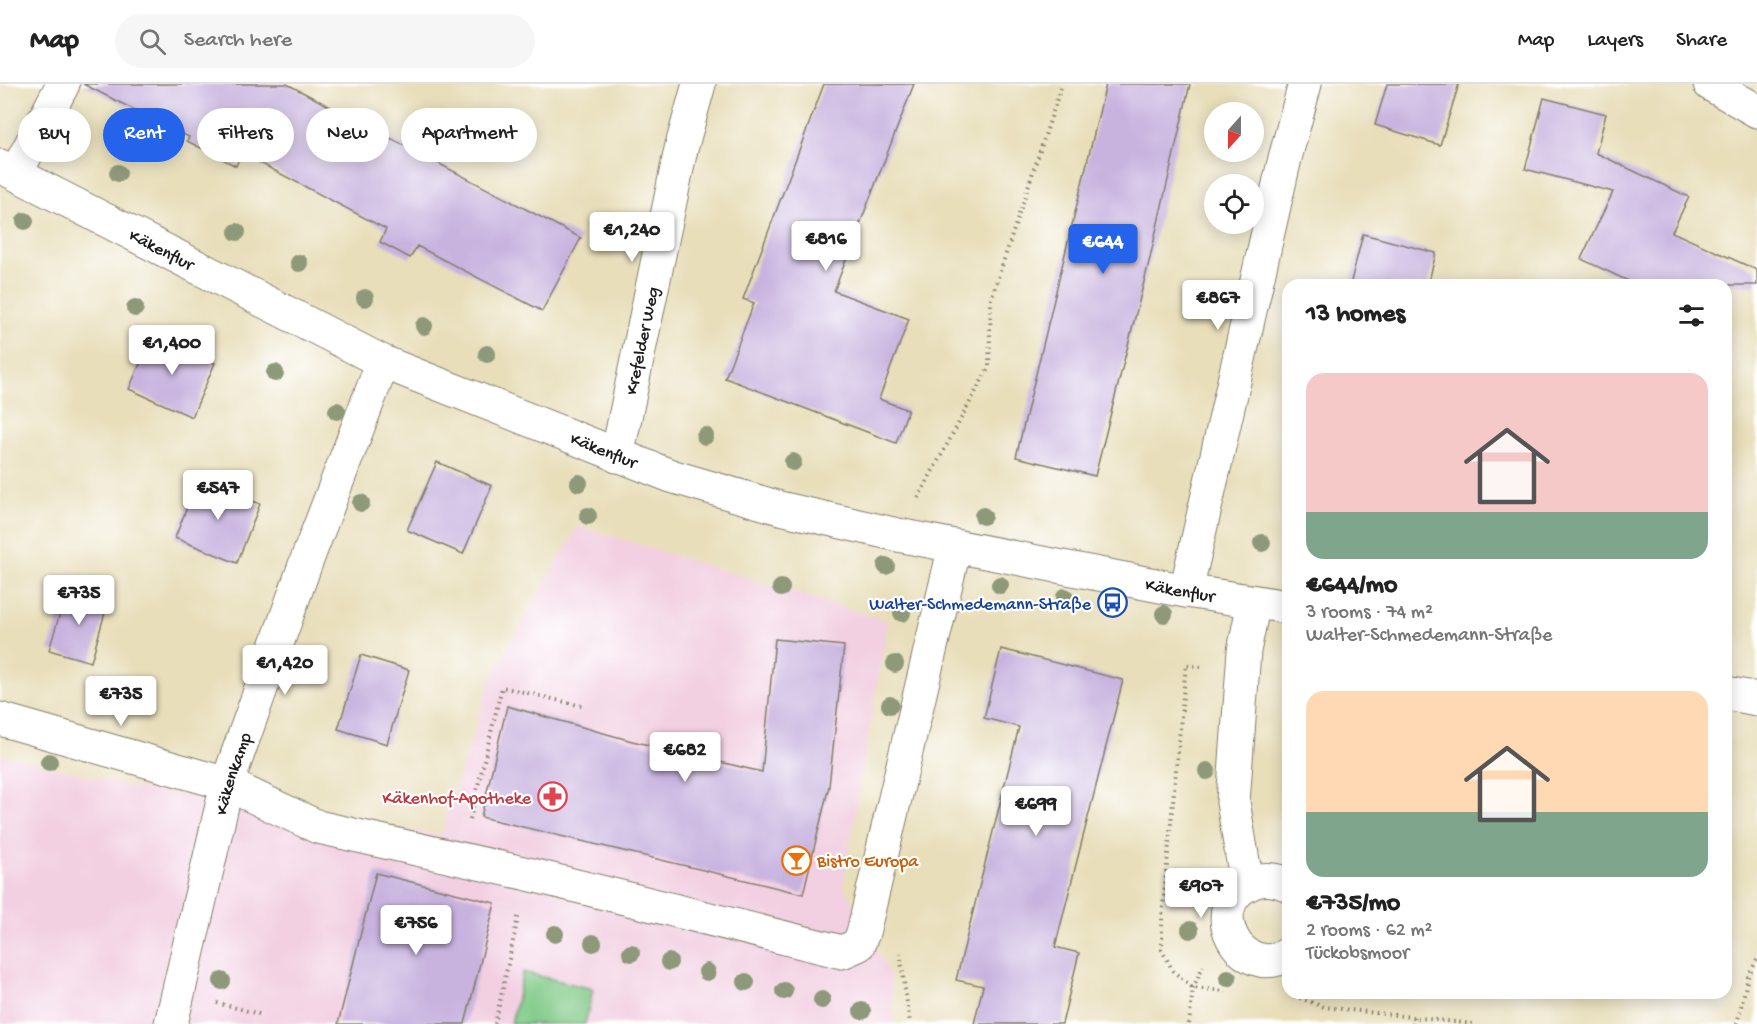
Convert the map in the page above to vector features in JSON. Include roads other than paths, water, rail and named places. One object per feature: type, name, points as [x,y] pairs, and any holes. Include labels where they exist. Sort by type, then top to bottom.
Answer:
[{"type":"street","points":[[8,170],[63,84]]},
{"type":"street","name":"Krefelder Weg","points":[[617,456],[681,149],[699,84]]},
{"type":"street","points":[[1186,591],[1285,158],[1305,84]]},
{"type":"street","points":[[1710,84],[1757,111]]},
{"type":"street","name":"Käkenflur","points":[[8,170],[382,362],[671,476],[780,508],[898,535],[1186,591],[1282,607]]},
{"type":"street","name":"Käkenkamp","points":[[171,1024],[227,784],[305,565],[382,362]]},
{"type":"street","points":[[0,719],[227,784],[318,827],[528,874],[833,952],[848,950],[858,945],[863,933],[955,546]]},
{"type":"street","points":[[1247,885],[1233,802],[1242,673],[1254,602]]},
{"type":"street","points":[[1732,694],[1757,699]]},
{"type":"street","points":[[1282,884],[1266,880],[1247,885],[1236,893],[1229,905],[1227,918],[1229,932],[1235,944],[1257,959],[1271,960],[1282,956]]},
{"type":"place","name":"Walter-Schmedemann-Straße","points":[[1112,603]]},
{"type":"place","name":"Käkenhof-Apotheke","points":[[552,797]]},
{"type":"place","name":"Bistro Europa","points":[[796,860]]}]
